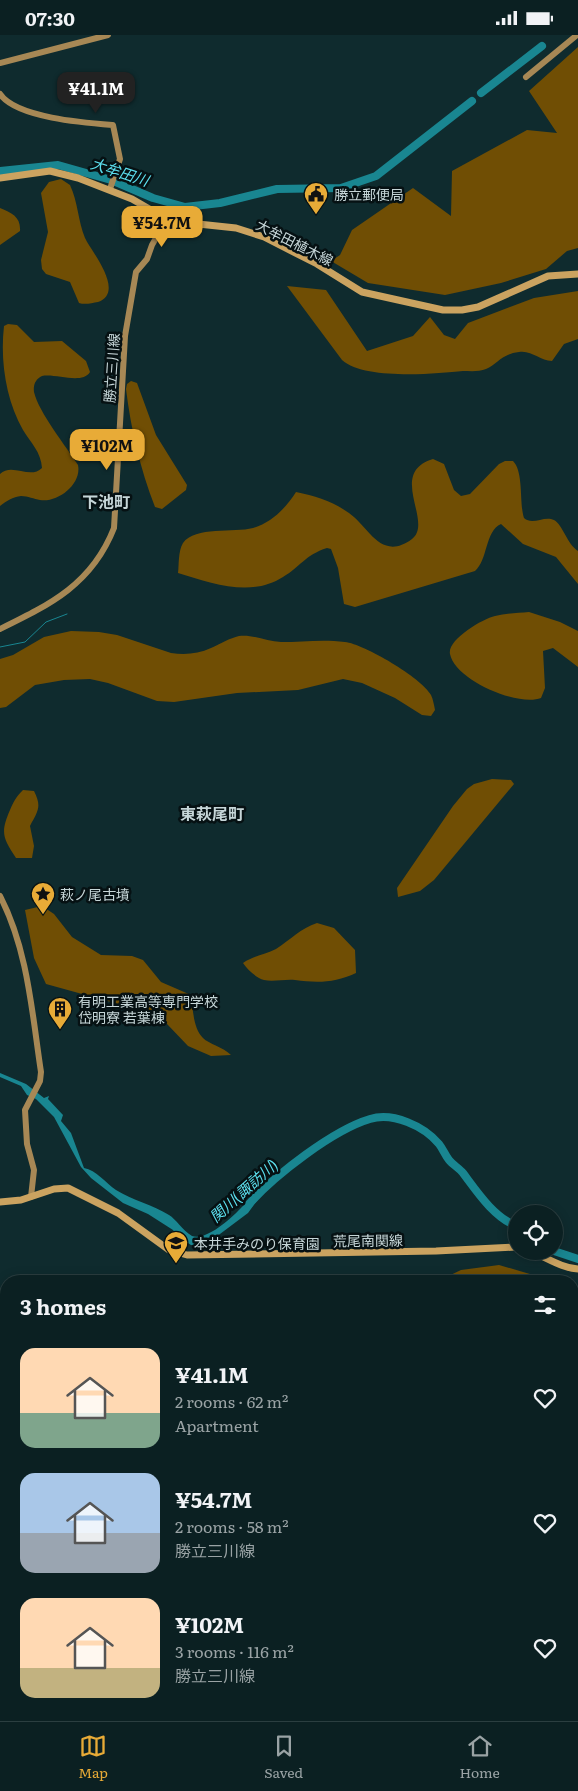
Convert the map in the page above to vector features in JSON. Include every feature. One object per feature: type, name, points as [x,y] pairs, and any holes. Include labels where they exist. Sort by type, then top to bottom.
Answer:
[{"type":"main road","name":"大牟田植木線","points":[[0,178],[50,171],[111,184],[151,212],[170,221],[236,228],[264,237],[317,264],[362,292],[443,310],[462,310],[478,307],[548,276],[578,274]]},
{"type":"main road","name":"荒尾南関線","points":[[0,1202],[32,1197],[54,1189],[68,1187],[118,1213],[169,1250],[187,1255],[436,1251],[508,1247]]},
{"type":"main road","points":[[552,1260],[559,1264],[578,1269]]},
{"type":"street","points":[[0,63],[108,35]]},
{"type":"street","points":[[526,77],[577,35]]},
{"type":"street","points":[[0,93],[10,105],[20,108],[77,123],[113,125],[120,159],[111,184]]},
{"type":"street","name":"勝立三川線","points":[[0,629],[44,607],[82,579],[102,552],[114,529],[124,336],[136,272],[148,259],[156,238],[149,223],[151,212]]},
{"type":"street","points":[[0,896],[13,922],[21,948],[41,1072],[38,1084],[27,1103],[27,1137],[34,1170],[32,1197]]},
{"type":"shaded area","points":[[578,47],[578,248],[567,251],[546,269],[501,283],[445,295],[368,283],[331,261],[340,255],[352,230],[413,188],[451,216],[452,171],[527,130],[557,133],[529,91]]},
{"type":"shaded area","points":[[61,179],[70,185],[85,238],[108,281],[109,290],[106,297],[98,302],[79,303],[70,282],[46,274],[42,269],[41,260],[48,232],[41,193],[49,182]]},
{"type":"shaded area","points":[[0,208],[15,216],[19,222],[20,231],[0,245]]},
{"type":"shaded area","points":[[287,286],[326,290],[367,351],[413,336],[430,317],[444,335],[455,339],[468,323],[534,298],[578,291],[578,339],[564,344],[552,361],[519,352],[508,355],[490,367],[477,371],[400,374],[366,371],[342,360]]},
{"type":"shaded area","points":[[8,324],[17,325],[34,342],[62,341],[86,361],[90,372],[81,378],[42,376],[37,380],[34,387],[41,410],[78,465],[76,479],[72,485],[67,491],[54,498],[40,500],[21,496],[10,499],[0,506],[0,474],[10,470],[32,472],[42,468],[38,452],[23,430],[8,393],[3,339],[4,326]]},
{"type":"shaded area","points":[[131,381],[137,383],[156,435],[187,485],[186,490],[162,509],[155,507],[137,449],[126,389],[127,384]]},
{"type":"shaded area","points":[[433,459],[444,464],[454,490],[461,496],[470,494],[499,464],[505,461],[513,461],[519,472],[524,518],[531,521],[550,519],[557,522],[571,544],[578,551],[578,584],[556,557],[523,544],[501,524],[492,533],[482,560],[475,571],[355,607],[344,604],[338,568],[331,549],[327,548],[313,554],[283,577],[257,587],[231,587],[178,573],[180,550],[183,543],[189,538],[205,532],[260,526],[278,514],[296,492],[324,499],[343,509],[356,519],[376,540],[384,545],[392,547],[401,545],[412,539],[417,531],[418,521],[412,486],[413,475],[420,466]]},
{"type":"shaded area","points":[[529,612],[560,622],[578,631],[578,667],[553,648],[543,651],[545,688],[541,698],[531,700],[518,699],[503,695],[475,682],[454,664],[450,654],[451,648],[459,637],[467,631],[482,621],[495,616]]},
{"type":"shaded area","points":[[71,631],[117,635],[171,653],[181,654],[201,652],[239,636],[250,636],[281,642],[345,642],[378,655],[405,671],[426,688],[431,695],[435,710],[431,716],[422,715],[395,698],[362,683],[343,679],[298,690],[237,693],[174,702],[157,701],[108,683],[90,679],[64,680],[35,685],[6,707],[0,708],[0,659],[13,655],[44,637]]},
{"type":"shaded area","points":[[492,779],[511,780],[514,784],[434,880],[420,891],[398,897],[397,888],[453,806],[467,789],[474,784]]},
{"type":"shaded area","points":[[23,790],[34,791],[38,801],[37,813],[30,826],[34,846],[32,858],[16,858],[4,835],[5,824],[10,810],[15,799]]},
{"type":"shaded area","points":[[42,906],[54,914],[72,937],[101,955],[132,956],[143,960],[161,982],[191,995],[194,1018],[200,1034],[203,1038],[231,1055],[211,1056],[188,1046],[167,1024],[140,1010],[46,984],[34,958],[25,910]]},
{"type":"shaded area","points":[[317,923],[334,928],[355,950],[356,973],[341,979],[326,981],[268,981],[255,975],[243,963],[276,949],[301,931]]},
{"type":"shaded area","points":[[499,1265],[533,1275],[451,1275],[461,1270]]},
{"type":"water","points":[[0,1073],[26,1084],[44,1098],[49,1096],[48,1099],[63,1115],[61,1121],[71,1133],[84,1168],[97,1174],[122,1194],[169,1215],[192,1236],[208,1234],[225,1223],[254,1194],[259,1198],[248,1213],[212,1240],[200,1245],[191,1245],[177,1236],[173,1230],[148,1214],[123,1203],[91,1178],[81,1167],[54,1117],[36,1099],[27,1095],[21,1086],[0,1077]]},
{"type":"waterway","name":"大牟田川","points":[[481,93],[542,46]]},
{"type":"waterway","name":"大牟田川","points":[[0,171],[58,165],[111,180],[153,198],[185,207],[220,203],[277,189],[341,188],[376,176],[472,101]]},
{"type":"waterway","points":[[0,647],[25,642],[46,622],[67,614]]},
{"type":"waterway","name":"関川(諏訪川)","points":[[249,1204],[289,1167],[322,1143],[370,1119],[388,1117],[417,1126],[433,1137],[449,1160],[463,1173],[486,1203],[508,1222]]},
{"type":"waterway","name":"関川(諏訪川)","points":[[563,1254],[578,1259]]},
{"type":"place","name":"勝立郵便局","points":[[316,215]]},
{"type":"place","name":"萩ノ尾古墳","points":[[43,915]]},
{"type":"place","name":"有明工業高等専門学校 岱明寮 若葉棟","points":[[60,1030]]},
{"type":"place","name":"本井手みのり保育園","points":[[176,1264]]},
{"type":"district","name":"下池町","points":[[106,501]]},
{"type":"district","name":"東萩尾町","points":[[212,813]]}]
